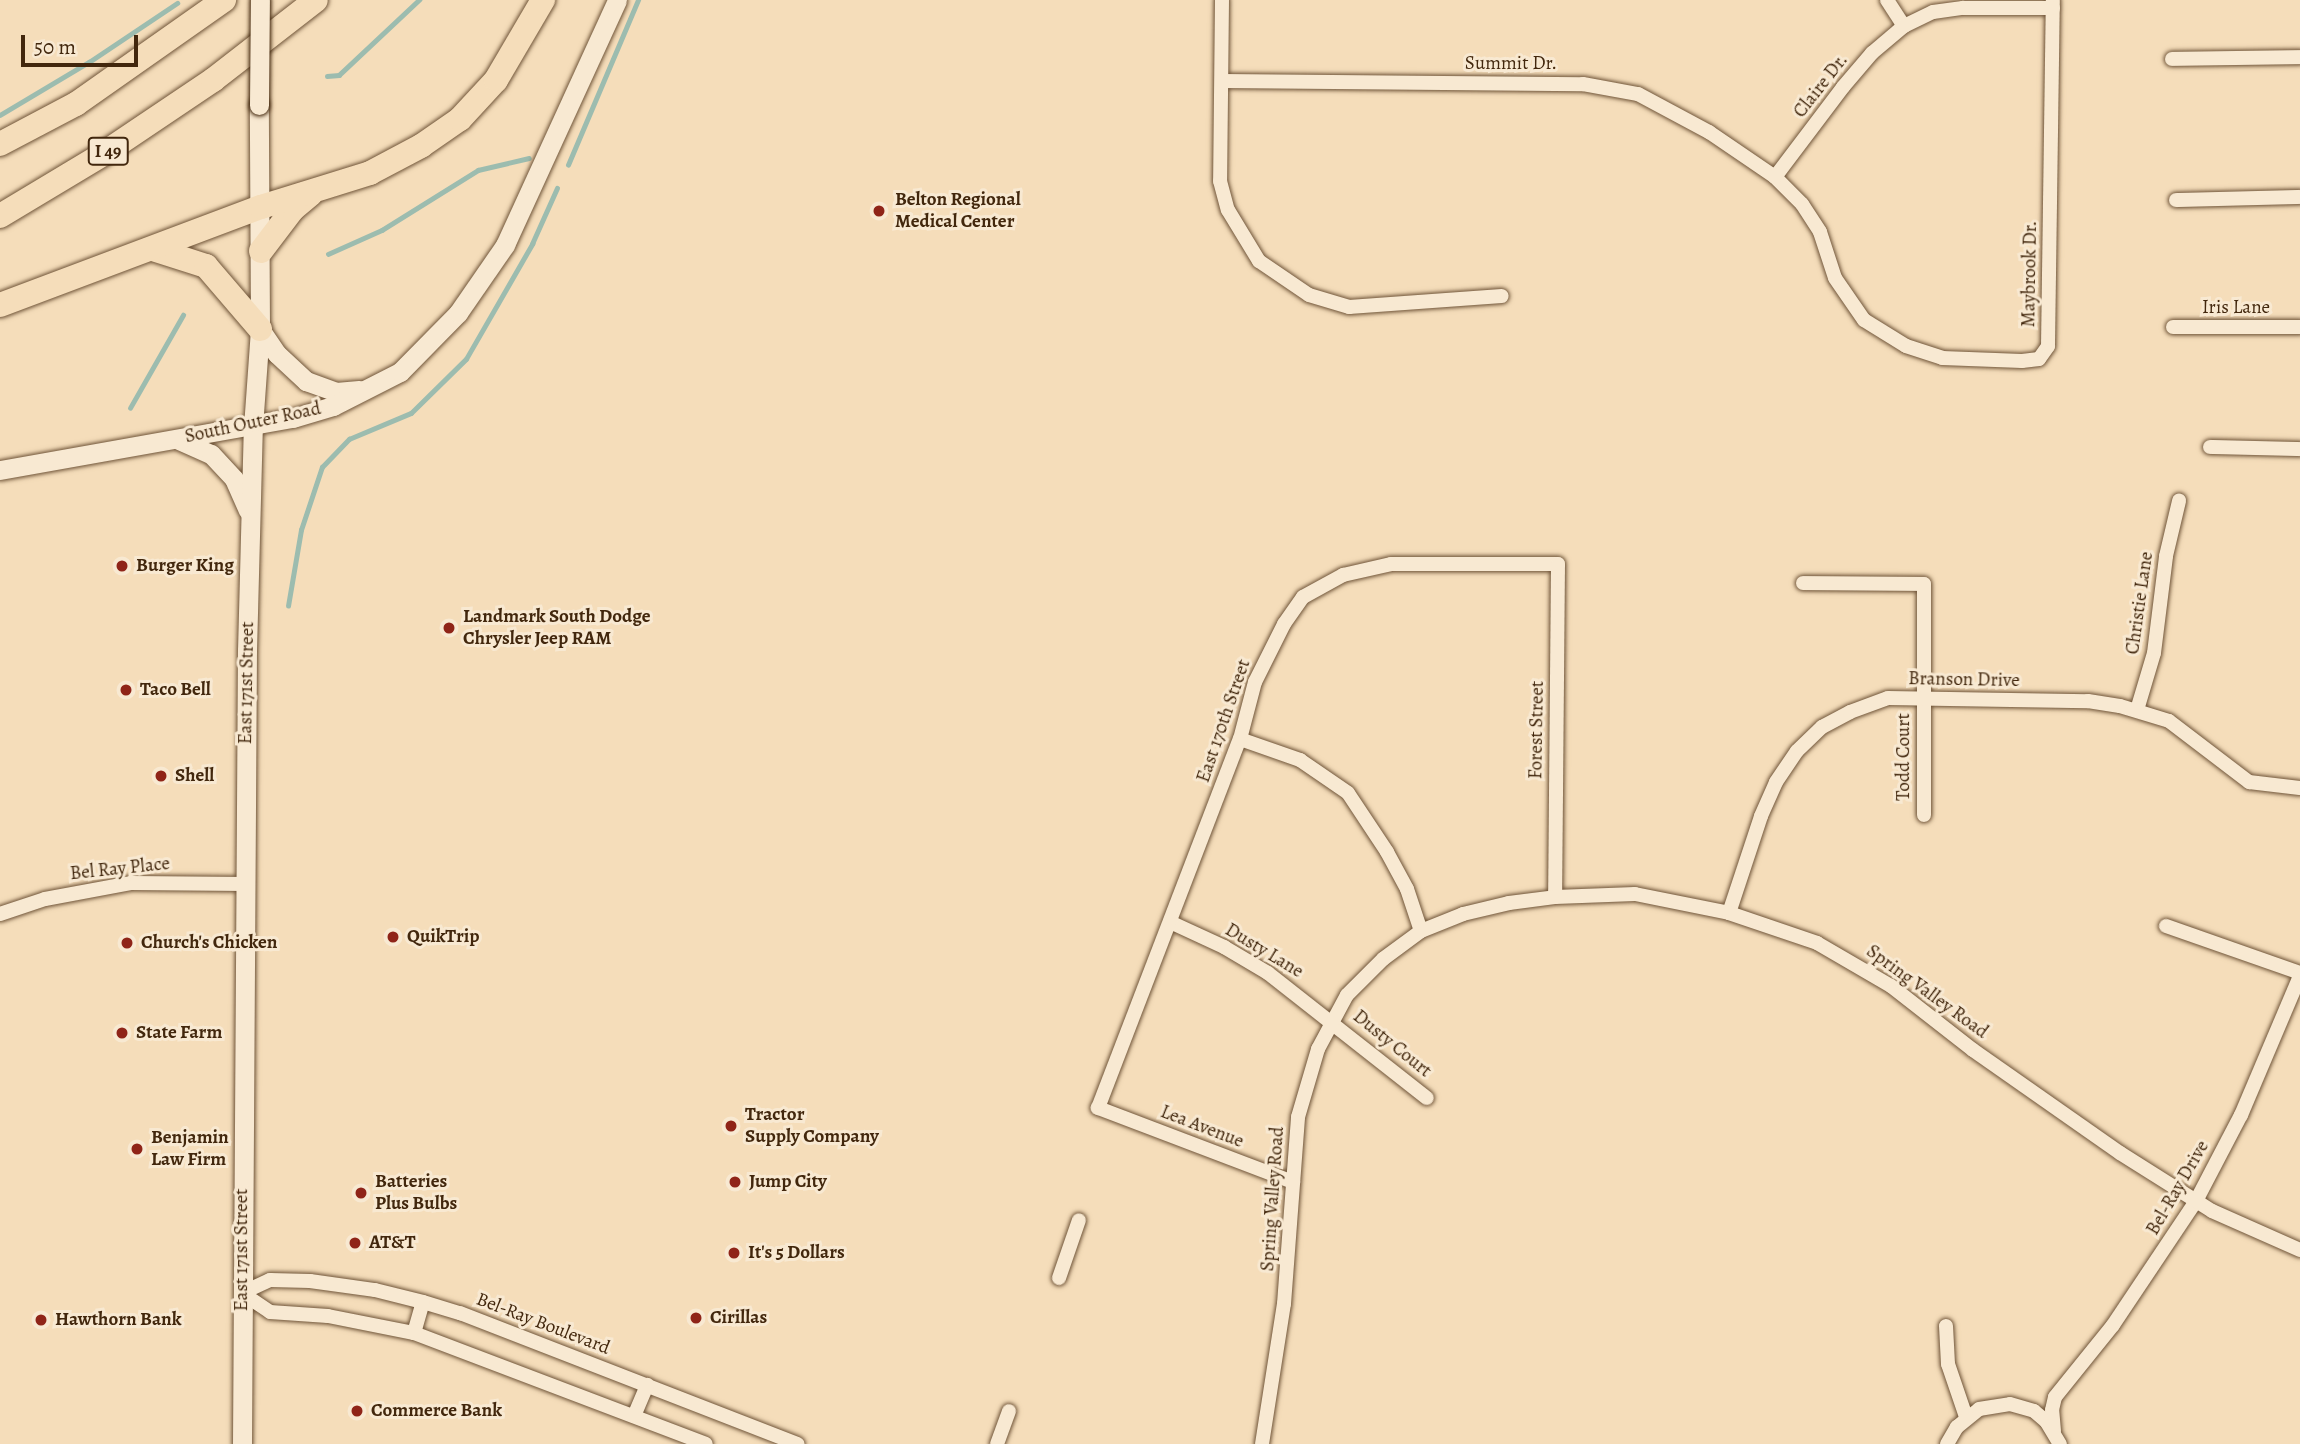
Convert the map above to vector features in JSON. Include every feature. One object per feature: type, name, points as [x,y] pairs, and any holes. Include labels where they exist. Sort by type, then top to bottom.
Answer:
[{"type":"highway","points":[[0,144],[76,104],[224,0]]},
{"type":"highway","name":"I 49","points":[[0,216],[103,154],[213,80],[316,0]]},
{"type":"highway","points":[[0,304],[261,207],[370,173],[421,146],[460,118],[496,80],[543,0]]},
{"type":"highway","points":[[261,251],[293,209],[316,190]]},
{"type":"highway","points":[[153,249],[206,266],[260,329]]},
{"type":"main road","name":"East 171st Street","points":[[242,1444],[250,516],[260,329],[261,251],[260,0]]},
{"type":"main road","name":"South Outer Road","points":[[0,470],[253,427],[306,414],[370,389],[400,372],[430,344],[484,280],[521,216],[617,0]]},
{"type":"main road","points":[[260,329],[277,354],[306,381],[336,392],[370,389]]},
{"type":"main road","points":[[178,439],[211,454],[234,479],[250,516]]},
{"type":"street","points":[[1222,0],[1220,181],[1228,210],[1240,234],[1267,267],[1309,295],[1349,307],[1502,296]]},
{"type":"street","points":[[1887,0],[1904,26]]},
{"type":"street","name":"Claire Dr.","points":[[1775,177],[1843,86],[1872,53],[1904,26],[1933,12],[2053,4]]},
{"type":"street","name":"Maybrook Dr.","points":[[1775,177],[1802,204],[1820,232],[1835,278],[1864,320],[1906,346],[1942,358],[2039,359],[2048,346],[2049,332],[2053,4]]},
{"type":"street","points":[[2172,59],[2300,57]]},
{"type":"street","name":"Summit Dr.","points":[[1222,81],[1583,84],[1639,94],[1709,132],[1775,177]]},
{"type":"street","points":[[2176,200],[2300,197]]},
{"type":"street","name":"Iris Lane","points":[[2173,327],[2300,327]]},
{"type":"street","points":[[2210,447],[2300,449]]},
{"type":"street","name":"Christie Lane","points":[[2137,710],[2154,653],[2166,556],[2179,501]]},
{"type":"street","name":"East 170th Street","points":[[1098,1108],[1240,739],[1255,682],[1268,652],[1303,597],[1321,585],[1367,568],[1391,564],[1558,564]]},
{"type":"street","name":"Forest Street","points":[[1555,897],[1558,564]]},
{"type":"street","name":"Todd Court","points":[[1803,583],[1924,584],[1923,815]]},
{"type":"street","name":"Branson Drive","points":[[1729,913],[1761,816],[1776,782],[1797,751],[1822,727],[1850,712],[1888,698],[2088,701],[2137,710],[2169,722],[2249,782],[2300,788]]},
{"type":"street","points":[[1240,739],[1300,760],[1348,793],[1401,876],[1421,931]]},
{"type":"street","name":"Bel Ray Place","points":[[0,914],[45,899],[131,883],[246,884]]},
{"type":"street","name":"Spring Valley Road","points":[[1262,1444],[1284,1304],[1301,1105],[1318,1049],[1332,1021],[1364,976],[1421,931],[1463,914],[1555,897],[1635,894],[1729,913],[1817,943],[1855,962],[2045,1103],[2196,1201],[2235,1223],[2300,1250]]},
{"type":"street","name":"Dusty Lane","points":[[1170,922],[1268,972],[1332,1021]]},
{"type":"street","points":[[2166,926],[2300,975]]},
{"type":"street","name":"Bel-Ray Drive","points":[[2054,1397],[2113,1325],[2196,1201],[2241,1115],[2300,975]]},
{"type":"street","name":"Dusty Court","points":[[1332,1021],[1427,1098]]},
{"type":"street","name":"Lea Avenue","points":[[1098,1108],[1293,1182]]},
{"type":"street","points":[[1059,1278],[1079,1220]]},
{"type":"street","name":"Bel-Ray Boulevard","points":[[242,1293],[270,1280],[310,1281],[375,1290],[424,1302],[460,1313],[798,1444]]},
{"type":"street","points":[[242,1293],[271,1312],[328,1316],[414,1333],[706,1444]]},
{"type":"street","points":[[414,1333],[424,1302]]},
{"type":"street","points":[[1946,1326],[1948,1364],[1966,1417]]},
{"type":"street","points":[[634,1416],[647,1385]]},
{"type":"street","points":[[1947,1444],[1966,1417],[1995,1404],[2019,1405],[2054,1397],[2057,1437]]},
{"type":"street","points":[[2019,1405],[2034,1411],[2057,1437]]},
{"type":"street","points":[[996,1444],[1009,1410]]},
{"type":"waterway","points":[[327,76],[339,75],[419,0]]},
{"type":"waterway","points":[[568,165],[638,0]]},
{"type":"waterway","points":[[0,115],[89,62],[177,3]]},
{"type":"waterway","points":[[328,254],[382,230],[478,170],[529,158]]},
{"type":"waterway","points":[[288,606],[301,530],[322,467],[349,439],[411,413],[466,359],[532,244],[557,188]]},
{"type":"waterway","points":[[130,408],[183,315]]},
{"type":"place","name":"Belton Regional Medical Center","points":[[879,211]]},
{"type":"place","name":"Burger King","points":[[122,566]]},
{"type":"place","name":"Landmark South Dodge Chrysler Jeep RAM","points":[[449,628]]},
{"type":"place","name":"Taco Bell","points":[[126,690]]},
{"type":"place","name":"Shell","points":[[161,776]]},
{"type":"place","name":"QuikTrip","points":[[393,937]]},
{"type":"place","name":"Church's Chicken","points":[[127,943]]},
{"type":"place","name":"State Farm","points":[[122,1033]]},
{"type":"place","name":"Tractor Supply Company","points":[[731,1126]]},
{"type":"place","name":"Benjamin Law Firm","points":[[137,1149]]},
{"type":"place","name":"Jump City","points":[[735,1182]]},
{"type":"place","name":"Batteries Plus Bulbs","points":[[361,1193]]},
{"type":"place","name":"AT&T","points":[[355,1243]]},
{"type":"place","name":"It's 5 Dollars","points":[[734,1253]]},
{"type":"place","name":"Cirillas","points":[[696,1318]]},
{"type":"place","name":"Hawthorn Bank","points":[[41,1320]]},
{"type":"place","name":"Commerce Bank","points":[[357,1411]]}]
